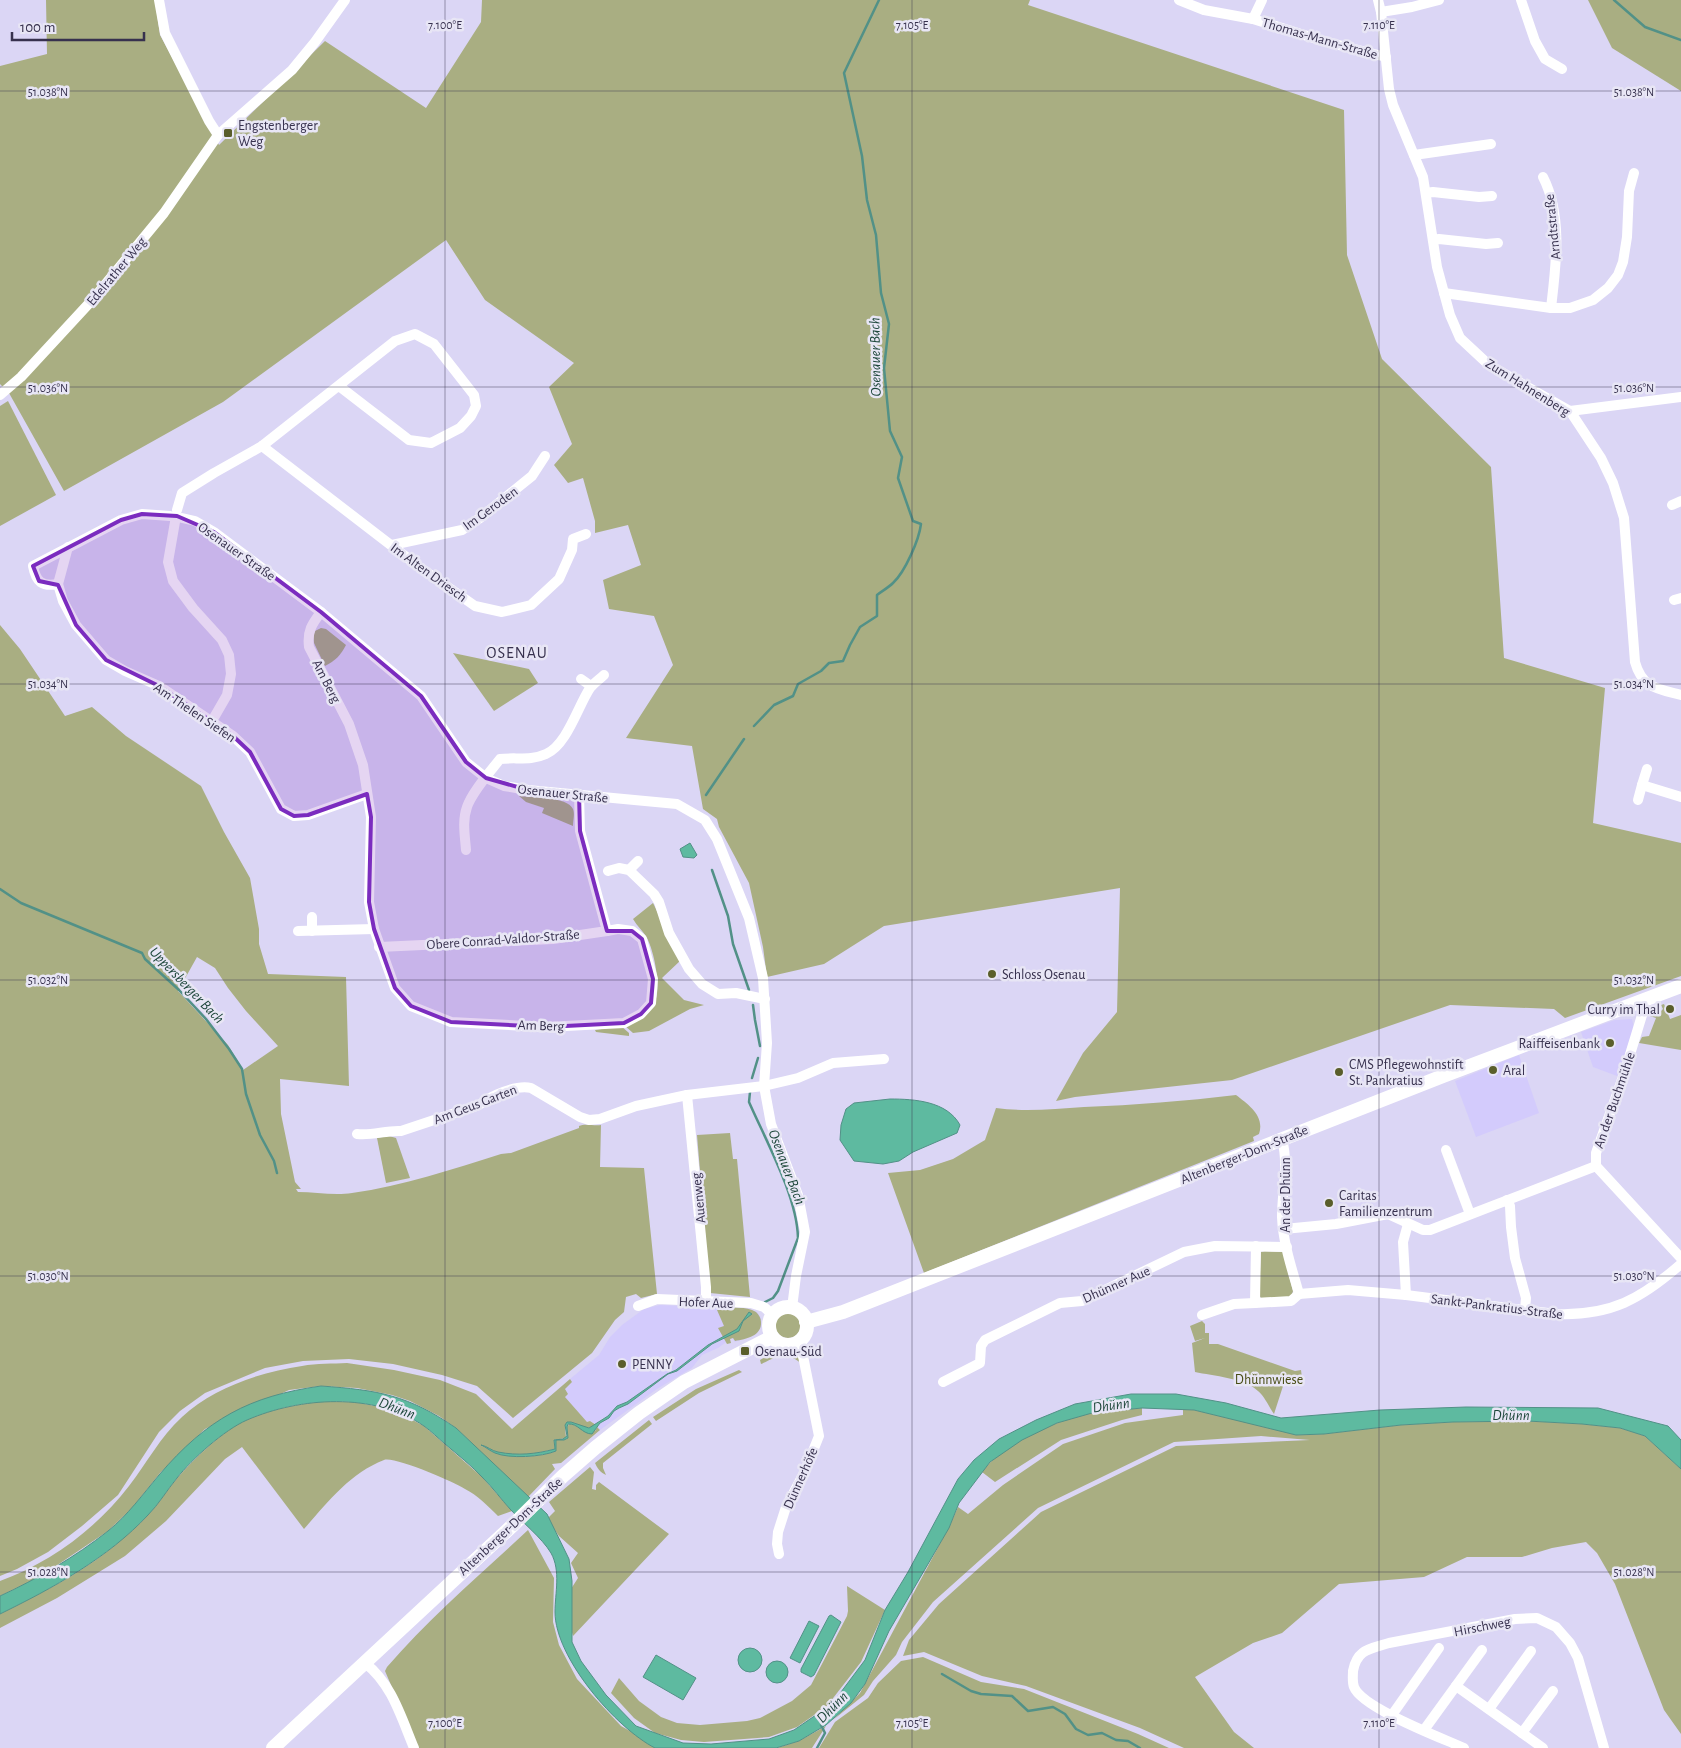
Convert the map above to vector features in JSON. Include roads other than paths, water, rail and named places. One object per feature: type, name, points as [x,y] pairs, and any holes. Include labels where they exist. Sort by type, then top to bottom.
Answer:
[{"type":"main road","name":"Altenberger-Dom-Straße","points":[[806,1322],[843,1312],[1282,1139],[1640,1000],[1681,986]]},
{"type":"main road","points":[[781,1308],[792,1308],[802,1314],[806,1322],[806,1333],[797,1343],[785,1344],[772,1337],[768,1327],[769,1320],[772,1314],[781,1308]]},
{"type":"main road","name":"Altenberger-Dom-Straße","points":[[273,1748],[595,1448],[689,1379],[772,1337]]},
{"type":"street","points":[[159,0],[167,39],[218,135]]},
{"type":"street","name":"Edelrather Weg","points":[[0,395],[20,377],[100,291],[164,213],[218,135],[292,70],[316,42],[345,0]]},
{"type":"street","name":"Thomas-Mann-Straße","points":[[1179,0],[1204,10],[1254,19],[1323,41],[1386,57]]},
{"type":"street","name":"Thomas-Mann-Straße","points":[[1254,19],[1262,0]]},
{"type":"street","name":"Zum Hahnenberg","points":[[1378,0],[1389,88],[1393,105],[1423,177],[1437,267],[1450,315],[1460,338],[1489,365],[1570,411],[1601,458],[1620,502],[1624,518],[1638,673],[1646,682],[1658,689],[1681,695]]},
{"type":"street","points":[[1381,12],[1439,0]]},
{"type":"street","points":[[1521,0],[1535,41],[1545,59],[1562,69]]},
{"type":"street","points":[[1414,155],[1492,144]]},
{"type":"street","points":[[1444,294],[1551,308],[1570,308],[1594,300],[1608,288],[1618,275],[1624,262],[1629,191],[1634,173]]},
{"type":"street","name":"Arndtstraße","points":[[1543,177],[1550,192],[1556,248],[1556,271],[1551,308]]},
{"type":"street","points":[[1426,193],[1433,192],[1479,197],[1492,196]]},
{"type":"street","points":[[1433,240],[1486,244],[1498,242]]},
{"type":"street","points":[[212,721],[227,694],[231,674],[229,655],[222,640],[193,608],[173,581],[168,562],[170,543],[182,493],[214,472],[262,446],[395,341],[416,334],[434,344],[474,395],[476,406],[471,416],[460,428],[431,443],[420,442],[409,440],[339,386]]},
{"type":"street","points":[[1570,411],[1681,397]]},
{"type":"street","name":"Im Alten Driesch","points":[[262,446],[418,566],[475,606],[502,612],[532,605],[560,579],[572,550],[573,539],[586,534]]},
{"type":"street","name":"Im Geroden","points":[[392,545],[462,530],[532,476],[545,456]]},
{"type":"street","name":"Osenauer Straße","points":[[58,584],[45,585],[38,581],[33,566],[121,520],[142,514],[176,516],[195,521],[214,532],[321,612],[421,696],[466,762],[486,778],[504,786],[528,790],[677,804],[705,820],[718,839],[749,918],[763,978],[767,1043],[764,1086],[772,1124],[798,1195],[805,1232],[792,1308]]},
{"type":"street","points":[[58,584],[68,548]]},
{"type":"street","name":"Am Thelen Siefen","points":[[58,584],[63,601],[76,625],[106,660],[125,671],[159,686],[233,736],[250,752],[281,809],[294,816],[308,815],[367,794]]},
{"type":"street","name":"Am Berg","points":[[321,612],[311,624],[308,635],[309,647],[349,724],[362,766],[371,817],[369,902],[374,929],[395,988],[411,1006],[451,1022],[546,1027],[624,1023],[641,1014],[650,1003],[653,978],[642,940],[632,931],[618,929],[607,931]]},
{"type":"street","points":[[466,850],[464,827],[467,807],[500,759],[529,759],[547,754],[558,745],[591,686],[604,675]]},
{"type":"street","points":[[581,679],[591,686]]},
{"type":"street","points":[[1638,800],[1647,769]]},
{"type":"street","points":[[1642,785],[1681,797]]},
{"type":"street","points":[[579,794],[580,831],[607,931]]},
{"type":"street","points":[[629,870],[638,861]]},
{"type":"street","points":[[608,871],[619,868],[629,870],[654,894],[669,933],[689,969],[702,984],[718,994],[736,993],[765,999]]},
{"type":"street","points":[[312,917],[312,931]]},
{"type":"street","points":[[298,931],[374,929]]},
{"type":"street","name":"Obere Conrad-Valdor-Straße","points":[[379,947],[553,939],[607,931]]},
{"type":"street","name":"An der Buchmühle","points":[[1640,1000],[1643,1012],[1624,1074],[1596,1153],[1596,1166],[1681,1258]]},
{"type":"street","points":[[764,1086],[798,1078],[833,1063],[884,1059]]},
{"type":"street","name":"Am Geus Garten","points":[[357,1134],[366,1135],[390,1130],[401,1131],[479,1105],[486,1099],[525,1086],[589,1120],[600,1119],[636,1106],[687,1095],[764,1086]]},
{"type":"street","name":"Auenweg","points":[[687,1095],[706,1302]]},
{"type":"street","name":"An der Dhünn","points":[[1282,1139],[1286,1156],[1282,1217],[1286,1247],[1299,1294]]},
{"type":"street","points":[[1446,1150],[1470,1214]]},
{"type":"street","points":[[1284,1229],[1336,1224],[1388,1214],[1397,1216],[1408,1224],[1423,1230],[1430,1230],[1596,1166]]},
{"type":"street","points":[[1507,1200],[1510,1206],[1515,1258],[1526,1298],[1525,1309]]},
{"type":"street","points":[[1406,1295],[1403,1242],[1408,1224]]},
{"type":"street","name":"Dhünner Aue","points":[[943,1382],[980,1362],[981,1346],[985,1340],[1060,1303],[1082,1301],[1184,1252],[1215,1246],[1286,1247]]},
{"type":"street","points":[[1255,1303],[1256,1246]]},
{"type":"street","name":"Sankt-Pankratius-Straße","points":[[1299,1294],[1348,1290],[1406,1295],[1556,1314],[1574,1314],[1609,1308],[1629,1302],[1659,1284],[1681,1264]]},
{"type":"street","points":[[1202,1315],[1234,1304],[1291,1301],[1299,1294]]},
{"type":"street","name":"Hofer Aue","points":[[638,1306],[657,1300],[751,1304],[764,1307],[772,1314]]},
{"type":"street","name":"Dünnerhöfe","points":[[779,1554],[777,1544],[778,1532],[786,1507],[805,1471],[819,1436],[803,1356],[797,1343]]},
{"type":"street","name":"Hirschweg","points":[[1464,1748],[1367,1702],[1354,1688],[1352,1677],[1359,1654],[1370,1648],[1389,1643],[1515,1619],[1536,1618],[1556,1627],[1570,1643],[1578,1658],[1604,1748]]},
{"type":"street","name":"Hirschweg","points":[[1392,1715],[1439,1648]]},
{"type":"street","name":"Hirschweg","points":[[1424,1730],[1482,1650]]},
{"type":"street","points":[[1489,1709],[1531,1652]]},
{"type":"street","points":[[365,1663],[380,1676],[391,1693],[414,1748]]},
{"type":"street","points":[[1456,1686],[1543,1748]]},
{"type":"street","points":[[1522,1733],[1553,1691]]},
{"type":"water","points":[[690,843],[697,855],[694,858],[683,857],[680,849]]},
{"type":"water","points":[[890,1099],[919,1101],[938,1106],[954,1117],[960,1125],[957,1133],[913,1152],[899,1161],[883,1164],[854,1161],[840,1140],[841,1125],[846,1109],[854,1103]]},
{"type":"water","points":[[749,1312],[752,1314],[743,1321],[739,1331],[712,1344],[677,1371],[668,1374],[628,1404],[614,1411],[609,1418],[600,1423],[592,1434],[585,1432],[575,1425],[568,1424],[568,1438],[564,1440],[556,1440],[556,1451],[534,1456],[517,1457],[501,1455],[481,1445],[496,1451],[513,1454],[555,1449],[554,1440],[563,1439],[567,1436],[565,1425],[567,1422],[589,1428],[608,1416],[617,1406],[627,1402],[667,1374],[676,1370],[708,1345],[737,1329]]},
{"type":"water","name":"Dhünn","points":[[321,1386],[376,1392],[392,1396],[423,1408],[439,1417],[456,1428],[547,1514],[569,1559],[572,1581],[572,1642],[581,1661],[606,1695],[636,1726],[683,1743],[711,1744],[769,1739],[794,1730],[832,1704],[865,1660],[885,1610],[908,1572],[958,1479],[974,1460],[999,1439],[1036,1420],[1075,1404],[1131,1394],[1176,1394],[1226,1403],[1281,1418],[1380,1410],[1466,1407],[1598,1408],[1668,1426],[1681,1440],[1681,1469],[1645,1436],[1620,1428],[1582,1424],[1527,1421],[1453,1422],[1296,1435],[1194,1410],[1142,1408],[1092,1413],[1057,1423],[1022,1440],[990,1462],[959,1503],[949,1528],[889,1631],[865,1684],[851,1703],[826,1725],[799,1741],[776,1748],[655,1748],[623,1725],[590,1690],[565,1650],[558,1630],[555,1612],[556,1567],[551,1553],[479,1474],[427,1428],[404,1415],[383,1407],[360,1403],[313,1403],[290,1406],[268,1412],[238,1425],[219,1438],[191,1462],[152,1511],[115,1545],[60,1583],[0,1614],[0,1596],[56,1567],[108,1531],[129,1511],[177,1456],[212,1425],[231,1413],[272,1396]]},
{"type":"water","points":[[831,1615],[841,1622],[814,1675],[811,1677],[801,1672],[801,1669]]},
{"type":"water","points":[[809,1621],[819,1626],[800,1663],[790,1658]]},
{"type":"water","points":[[750,1648],[755,1649],[761,1655],[761,1665],[755,1671],[750,1672],[745,1671],[739,1665],[738,1660],[739,1655],[745,1649]]},
{"type":"water","points":[[656,1655],[696,1678],[683,1700],[643,1677]]},
{"type":"water","points":[[777,1661],[785,1664],[788,1672],[785,1680],[777,1683],[769,1680],[766,1672],[769,1664]]},
{"type":"waterway","name":"Osenauer Bach","points":[[754,726],[774,705],[793,696],[798,684],[821,671],[829,663],[843,661],[860,627],[877,616],[877,595],[898,578],[907,564],[920,531],[921,524],[913,521],[898,478],[902,457],[890,431],[884,368],[889,324],[881,293],[876,235],[867,200],[862,156],[844,73],[879,0]]},
{"type":"waterway","points":[[1614,0],[1645,27],[1681,40]]},
{"type":"waterway","name":"Osenauer Bach","points":[[706,795],[744,739]]},
{"type":"waterway","name":"Osenauer Bach","points":[[712,870],[728,916],[733,944],[749,990]]},
{"type":"waterway","name":"Uppersberger Bach","points":[[0,889],[21,903],[142,953],[145,959],[179,990],[206,1019],[242,1069],[246,1094],[260,1135],[274,1161],[277,1173]]},
{"type":"waterway","name":"Osenauer Bach","points":[[753,1005],[760,1046]]},
{"type":"waterway","name":"Osenauer Bach","points":[[752,1078],[758,1058]]},
{"type":"waterway","name":"Osenauer Bach","points":[[750,1092],[749,1102],[787,1187],[798,1238],[778,1291],[773,1298],[765,1302]]},
{"type":"waterway","points":[[942,1674],[971,1691],[981,1694],[1012,1696],[1028,1711],[1053,1707],[1065,1714],[1076,1729],[1088,1735],[1102,1733],[1116,1740],[1128,1741],[1140,1748]]},
{"type":"waterway","name":"Dhünn","points":[[817,1748],[825,1733],[821,1725]]},
{"type":"place","name":"Engstenberger Weg","points":[[228,133]]},
{"type":"place","name":"Schloss Osenau","points":[[992,974]]},
{"type":"place","name":"Curry im Thal","points":[[1670,1009]]},
{"type":"place","name":"Raiffeisenbank","points":[[1610,1043]]},
{"type":"place","name":"Aral","points":[[1493,1070]]},
{"type":"place","name":"CMS Pflegewohnstift St. Pankratius","points":[[1339,1072]]},
{"type":"place","name":"Caritas Familienzentrum","points":[[1329,1203]]},
{"type":"place","name":"Osenau-Süd","points":[[745,1351]]},
{"type":"place","name":"PENNY","points":[[622,1364]]},
{"type":"district","name":"OSENAU","points":[[517,652]]},
{"type":"park label","name":"Dhünnwiese","points":[[1269,1379]]}]
